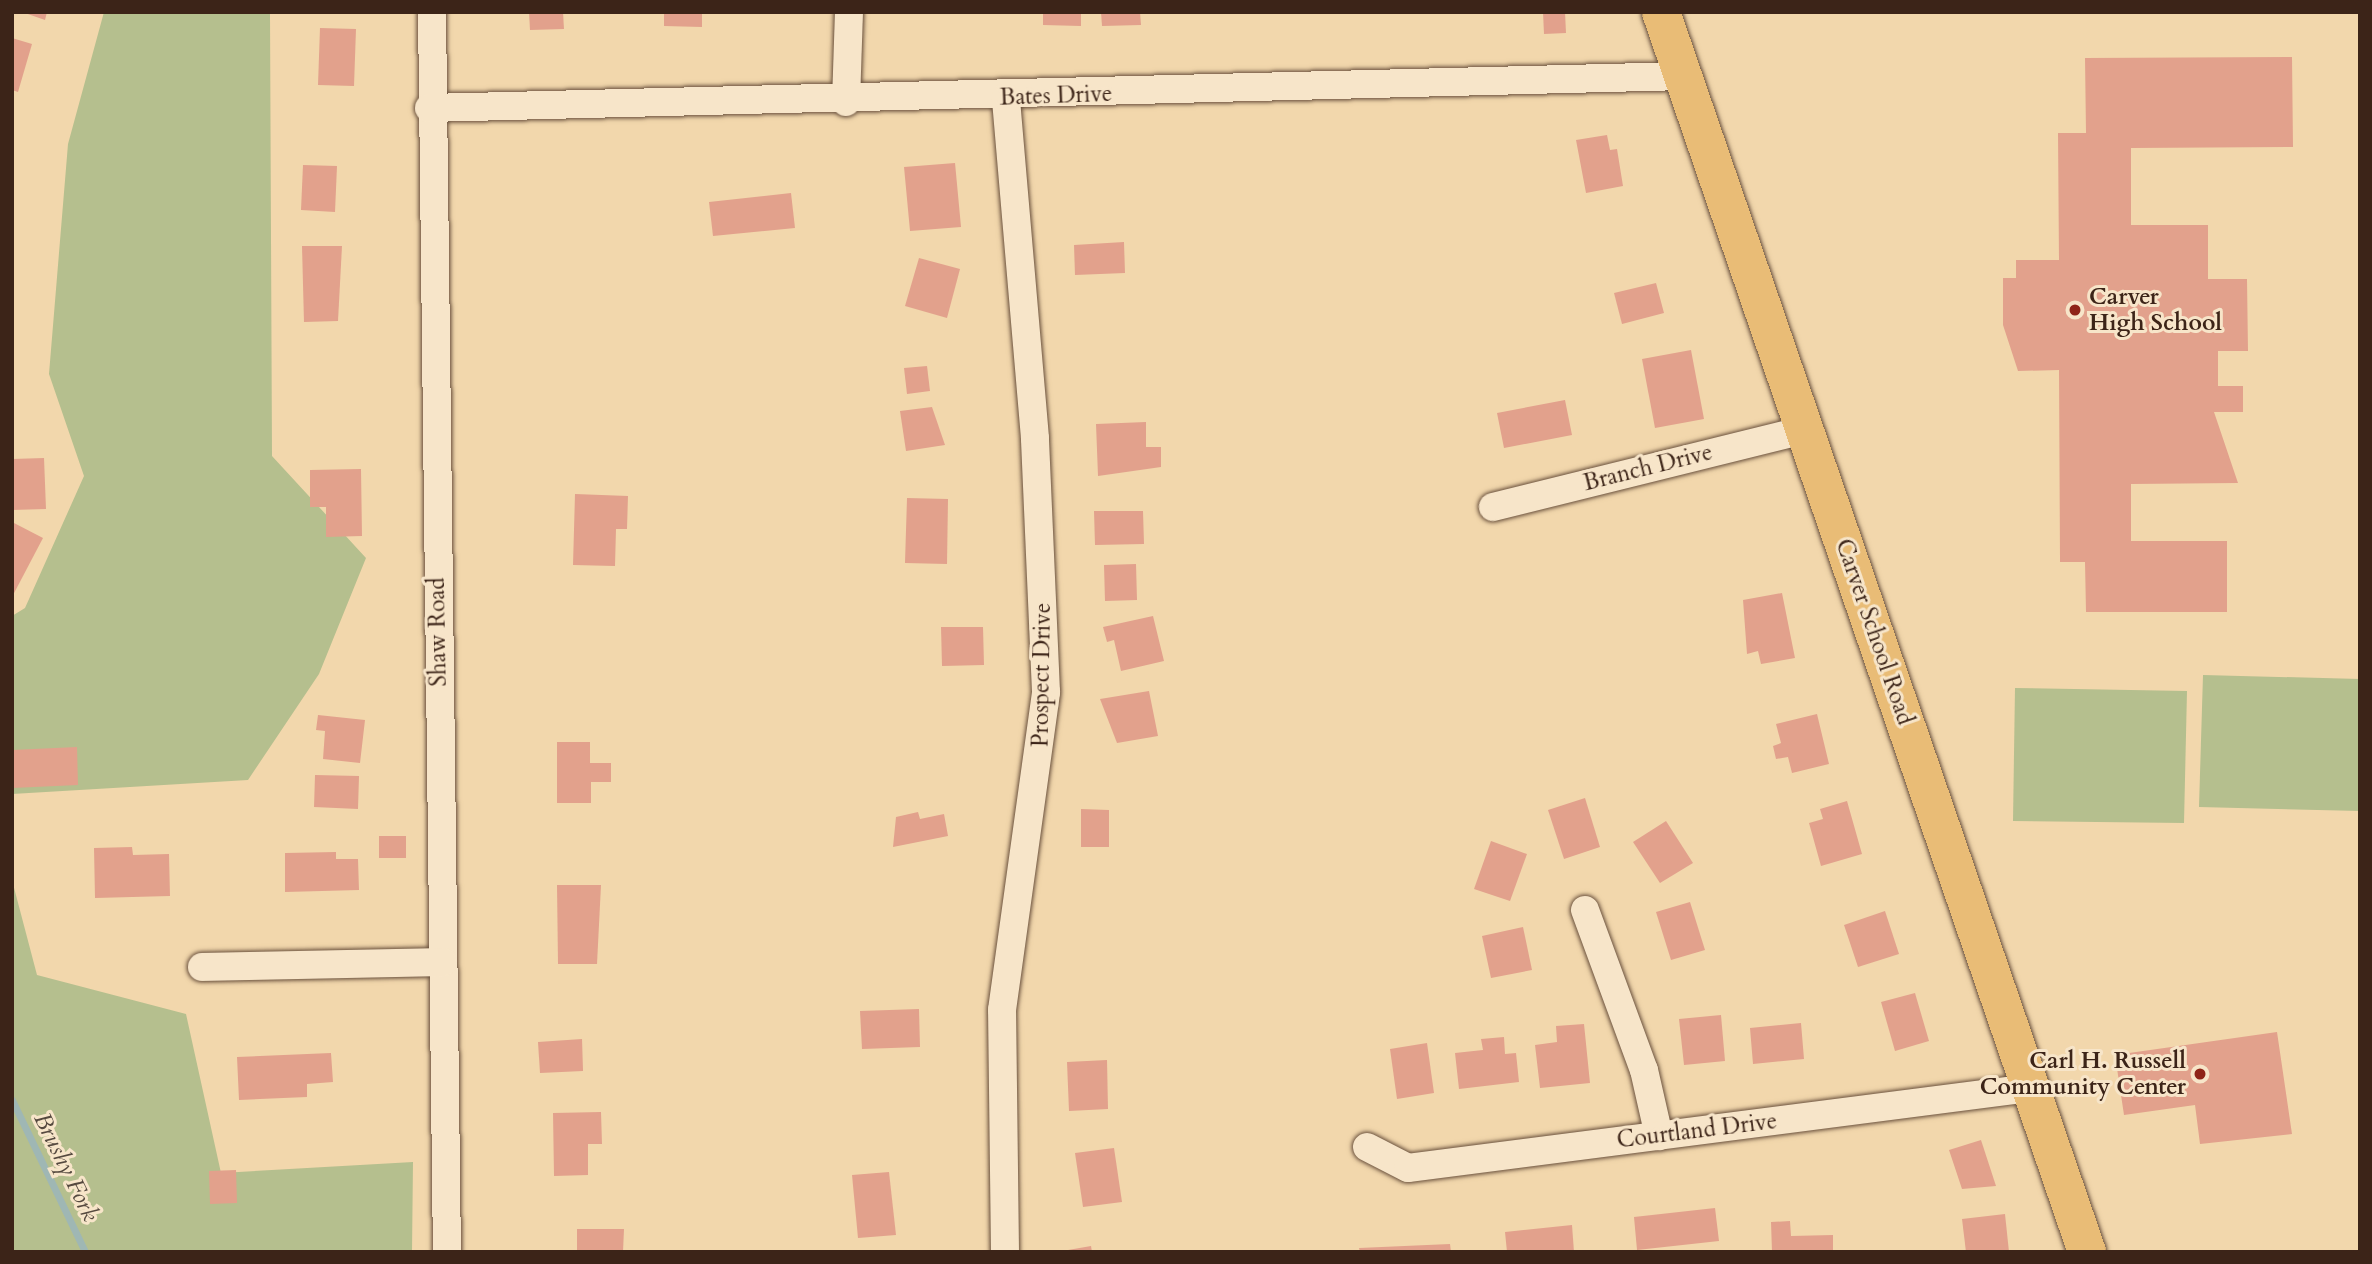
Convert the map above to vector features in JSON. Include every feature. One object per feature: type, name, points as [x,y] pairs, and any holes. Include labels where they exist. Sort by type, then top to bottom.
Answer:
[{"type":"main road","name":"Carver School Road","points":[[1661,12],[2087,1252]]},
{"type":"street","name":"Shaw Road","points":[[432,12],[429,108],[447,1252]]},
{"type":"street","points":[[846,102],[849,12]]},
{"type":"street","name":"Bates Drive","points":[[429,108],[1006,98],[1683,76]]},
{"type":"street","name":"Prospect Drive","points":[[1005,1252],[1002,1010],[1045,692],[1035,438],[1006,98]]},
{"type":"street","name":"Branch Drive","points":[[1493,507],[1804,430]]},
{"type":"street","points":[[1585,911],[1644,1070],[1659,1136]]},
{"type":"street","points":[[202,967],[443,962]]},
{"type":"street","name":"Courtland Drive","points":[[1367,1147],[1408,1168],[2031,1088]]},
{"type":"green space","points":[[104,12],[270,12],[272,456],[366,558],[319,674],[248,780],[12,794],[12,616],[25,608],[84,476],[49,374],[68,144]]},
{"type":"green space","points":[[2203,675],[2360,679],[2360,811],[2199,807]]},
{"type":"green space","points":[[2015,688],[2187,691],[2184,823],[2013,821]]},
{"type":"green space","points":[[12,880],[37,975],[186,1014],[221,1173],[413,1162],[412,1252],[12,1252]]},
{"type":"building","points":[[22,12],[47,12],[45,20]]},
{"type":"building","points":[[529,12],[563,12],[564,29],[530,30]]},
{"type":"building","points":[[664,12],[702,12],[702,27],[664,26]]},
{"type":"building","points":[[1043,12],[1081,12],[1081,26],[1043,25]]},
{"type":"building","points":[[1101,12],[1140,12],[1141,25],[1102,26]]},
{"type":"building","points":[[1543,12],[1565,12],[1566,33],[1544,34]]},
{"type":"building","points":[[320,28],[356,29],[354,86],[318,85]]},
{"type":"building","points":[[12,38],[32,44],[18,92],[12,90]]},
{"type":"building","points":[[2292,57],[2293,147],[2131,148],[2131,225],[2208,225],[2208,279],[2247,279],[2248,351],[2218,351],[2218,386],[2243,386],[2243,412],[2214,412],[2238,483],[2131,484],[2131,541],[2227,541],[2227,612],[2086,612],[2085,562],[2060,562],[2059,370],[2018,371],[2003,325],[2003,278],[2016,278],[2016,260],[2059,260],[2058,133],[2086,133],[2085,58]]},
{"type":"building","points":[[1607,135],[1610,150],[1617,149],[1623,186],[1586,193],[1576,140]]},
{"type":"building","points":[[955,163],[961,227],[910,231],[904,167]]},
{"type":"building","points":[[303,165],[337,166],[335,212],[301,210]]},
{"type":"building","points":[[791,193],[795,228],[713,236],[709,202]]},
{"type":"building","points":[[1124,242],[1125,273],[1075,275],[1074,245]]},
{"type":"building","points":[[302,246],[342,246],[338,321],[304,322]]},
{"type":"building","points":[[919,258],[960,269],[947,318],[905,306]]},
{"type":"building","points":[[1656,283],[1664,313],[1622,324],[1614,293]]},
{"type":"building","points":[[1691,350],[1704,419],[1655,428],[1642,359]]},
{"type":"building","points":[[927,366],[930,391],[907,394],[904,368]]},
{"type":"building","points":[[1565,400],[1572,435],[1504,448],[1497,413]]},
{"type":"building","points":[[932,407],[945,445],[906,451],[900,411]]},
{"type":"building","points":[[1146,422],[1146,447],[1161,447],[1161,467],[1098,476],[1096,424]]},
{"type":"building","points":[[44,458],[46,509],[12,510],[12,459]]},
{"type":"building","points":[[361,469],[362,536],[326,537],[326,507],[310,507],[310,470]]},
{"type":"building","points":[[575,494],[628,496],[627,529],[616,529],[615,566],[573,565]]},
{"type":"building","points":[[907,498],[948,499],[947,564],[905,563]]},
{"type":"building","points":[[1094,511],[1143,511],[1144,544],[1095,545]]},
{"type":"building","points":[[14,523],[43,538],[12,597],[12,526]]},
{"type":"building","points":[[1136,564],[1137,600],[1105,601],[1104,565]]},
{"type":"building","points":[[1782,593],[1795,658],[1761,664],[1758,651],[1747,654],[1743,600]]},
{"type":"building","points":[[1153,616],[1164,661],[1121,671],[1114,640],[1107,642],[1103,627]]},
{"type":"building","points":[[941,627],[983,627],[984,665],[942,666]]},
{"type":"building","points":[[1149,691],[1158,736],[1117,743],[1100,699]]},
{"type":"building","points":[[1817,714],[1829,764],[1792,773],[1788,757],[1776,759],[1773,746],[1781,743],[1776,724]]},
{"type":"building","points":[[318,715],[365,720],[360,763],[323,759],[325,731],[316,730]]},
{"type":"building","points":[[557,742],[590,742],[590,763],[611,763],[611,782],[591,782],[591,803],[557,803]]},
{"type":"building","points":[[77,747],[78,785],[12,788],[12,750]]},
{"type":"building","points":[[315,775],[359,776],[358,809],[314,807]]},
{"type":"building","points":[[1585,798],[1600,847],[1564,859],[1548,810]]},
{"type":"building","points":[[1847,801],[1862,854],[1821,866],[1809,823],[1823,819],[1820,809]]},
{"type":"building","points":[[1081,809],[1109,810],[1109,847],[1081,847]]},
{"type":"building","points":[[918,812],[920,819],[944,814],[948,836],[893,847],[896,817]]},
{"type":"building","points":[[1666,821],[1693,863],[1660,883],[1633,842]]},
{"type":"building","points":[[379,836],[406,836],[406,858],[379,858]]},
{"type":"building","points":[[1491,841],[1527,854],[1510,901],[1474,889]]},
{"type":"building","points":[[132,847],[133,855],[169,854],[170,896],[95,898],[94,848]]},
{"type":"building","points":[[336,852],[336,859],[358,859],[359,890],[285,892],[285,853]]},
{"type":"building","points":[[557,885],[601,885],[597,964],[558,964]]},
{"type":"building","points":[[1690,902],[1705,950],[1671,960],[1656,912]]},
{"type":"building","points":[[1885,911],[1899,954],[1858,967],[1844,925]]},
{"type":"building","points":[[1523,927],[1532,970],[1491,978],[1482,936]]},
{"type":"building","points":[[1915,993],[1929,1041],[1895,1051],[1881,1002]]},
{"type":"building","points":[[919,1009],[920,1047],[862,1049],[860,1011]]},
{"type":"building","points":[[1721,1015],[1725,1061],[1684,1065],[1679,1019]]},
{"type":"building","points":[[1801,1023],[1804,1059],[1753,1064],[1750,1028]]},
{"type":"building","points":[[1584,1024],[1590,1083],[1540,1088],[1535,1045],[1557,1042],[1556,1026]]},
{"type":"building","name":"Carl H. Russell Community Center","points":[[2277,1032],[2292,1134],[2200,1144],[2195,1105],[2124,1115],[2115,1055]]},
{"type":"building","points":[[1504,1037],[1505,1054],[1516,1053],[1519,1082],[1459,1089],[1455,1053],[1483,1050],[1481,1039]]},
{"type":"building","points":[[582,1039],[583,1071],[540,1073],[538,1042]]},
{"type":"building","points":[[1427,1043],[1434,1093],[1397,1099],[1390,1049]]},
{"type":"building","points":[[331,1053],[333,1082],[307,1084],[307,1097],[239,1100],[237,1057]]},
{"type":"building","points":[[1107,1060],[1108,1109],[1069,1111],[1067,1062]]},
{"type":"building","points":[[601,1112],[602,1144],[588,1144],[588,1175],[554,1176],[553,1113]]},
{"type":"building","points":[[1981,1140],[1996,1186],[1962,1189],[1949,1150]]},
{"type":"building","points":[[1114,1148],[1122,1202],[1083,1207],[1075,1153]]},
{"type":"building","points":[[236,1170],[237,1203],[210,1204],[209,1171]]},
{"type":"building","points":[[889,1172],[896,1235],[858,1238],[852,1175]]},
{"type":"building","points":[[1715,1208],[1719,1241],[1637,1250],[1634,1217]]},
{"type":"building","points":[[2005,1214],[2009,1252],[1966,1252],[1962,1219]]},
{"type":"building","points":[[1790,1221],[1791,1236],[1833,1235],[1833,1252],[1772,1252],[1771,1222]]},
{"type":"building","points":[[1572,1225],[1574,1252],[1507,1252],[1505,1232]]},
{"type":"building","points":[[577,1229],[624,1229],[623,1252],[577,1252]]},
{"type":"building","points":[[1450,1244],[1451,1252],[1360,1252],[1359,1248]]},
{"type":"building","points":[[1091,1246],[1092,1252],[1068,1252],[1068,1250]]},
{"type":"waterway","name":"Brushy Fork","points":[[12,1100],[85,1252]]},
{"type":"place","name":"Carver High School","points":[[2075,310]]},
{"type":"place","name":"Carl H. Russell Community Center","points":[[2200,1074]]}]
